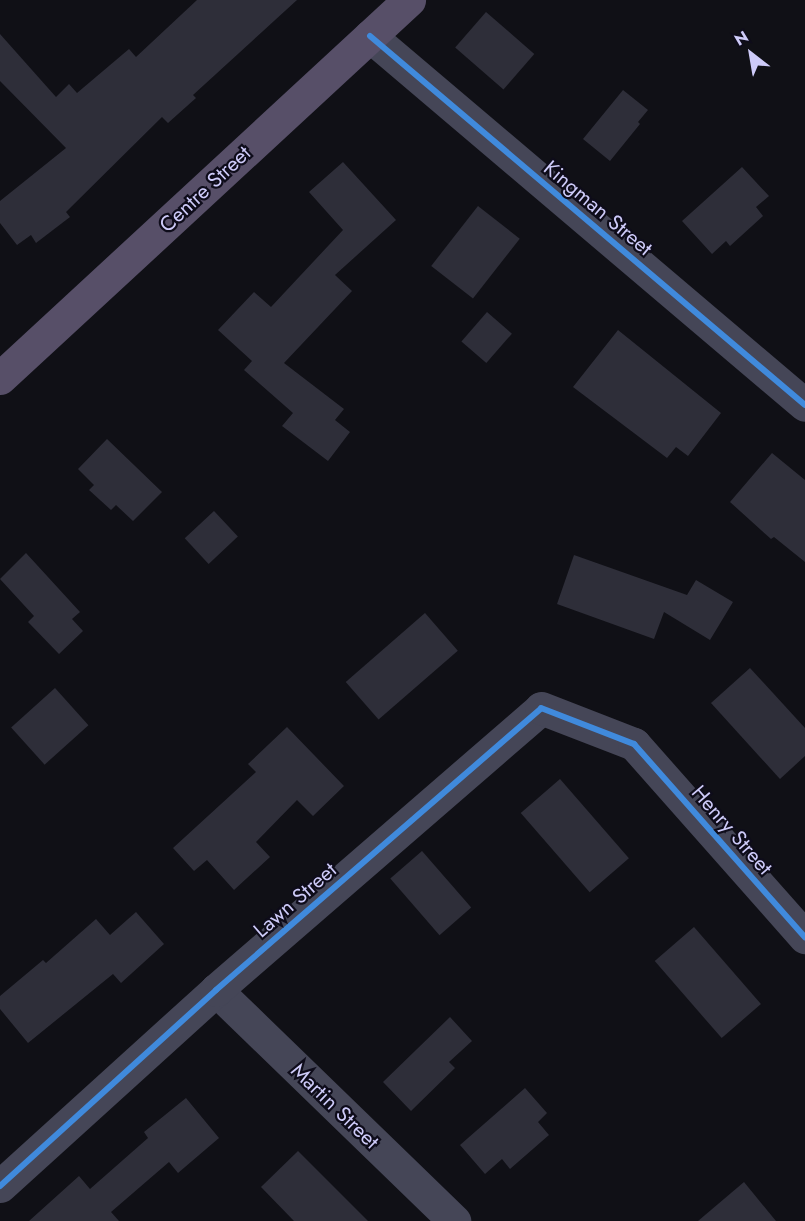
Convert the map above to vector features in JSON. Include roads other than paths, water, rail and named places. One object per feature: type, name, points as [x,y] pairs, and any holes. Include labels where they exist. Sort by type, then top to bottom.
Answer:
[{"type":"main road","name":"Centre Street","points":[[0,378],[409,0]]},
{"type":"street","name":"Kingman Street","points":[[370,36],[805,405]]},
{"type":"street","name":"Lawn Street","points":[[0,1186],[216,990],[541,708],[634,744]]},
{"type":"street","name":"Henry Street","points":[[634,744],[805,937]]},
{"type":"street","name":"Martin Street","points":[[216,990],[454,1221]]}]
